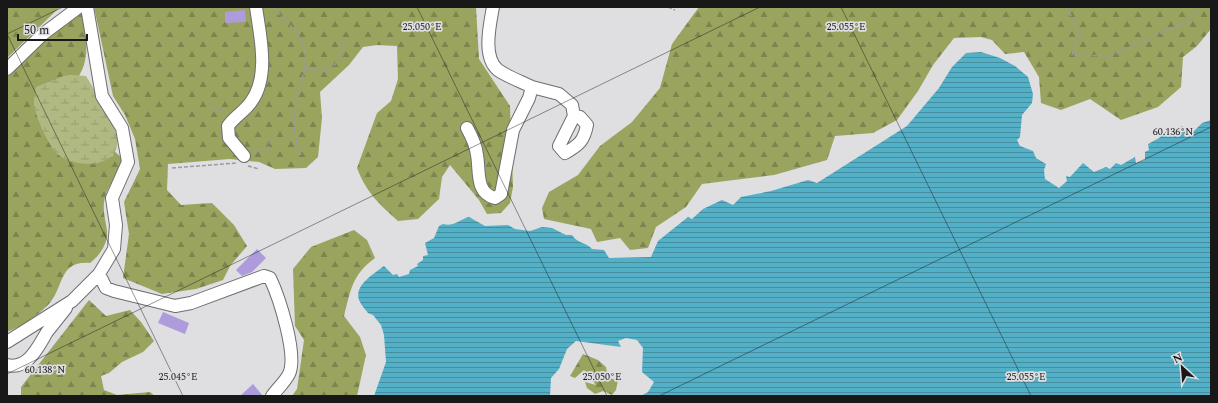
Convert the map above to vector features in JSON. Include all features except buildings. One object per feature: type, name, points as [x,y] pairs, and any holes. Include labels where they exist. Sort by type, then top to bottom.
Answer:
[{"type":"street","points":[[7,69],[43,34],[79,7]]},
{"type":"street","points":[[7,365],[13,366],[23,362],[36,353],[47,332],[72,301],[99,274],[114,249],[116,225],[112,198],[128,162],[122,128],[102,96],[87,7]]},
{"type":"street","points":[[241,156],[229,138],[228,126],[234,117],[244,112],[259,86],[262,67],[256,7]]},
{"type":"street","points":[[494,7],[489,53],[498,70],[532,87],[559,94],[572,106],[574,116]]},
{"type":"street","points":[[467,128],[476,148],[480,186],[488,196],[495,198],[501,194],[503,189],[514,130],[529,98],[532,87]]},
{"type":"street","points":[[99,274],[106,288],[114,292],[175,306],[191,304],[264,276],[270,278],[288,334],[293,358],[289,374],[272,396]]},
{"type":"street","points":[[7,342],[72,301]]},
{"type":"path","points":[[274,7],[299,36],[304,53],[306,68],[296,103],[294,125],[295,140],[301,155]]},
{"type":"path","points":[[668,7],[675,10]]},
{"type":"path","points":[[1067,7],[1079,33],[1072,55],[1110,56],[1188,21],[1200,7]]},
{"type":"path","points":[[306,68],[315,72],[326,71],[336,65],[346,40]]},
{"type":"path","points":[[208,107],[234,117]]},
{"type":"path","points":[[172,168],[235,164],[241,156],[267,148],[274,138]]},
{"type":"path","points":[[241,156],[259,169]]},
{"type":"green space","points":[[7,7],[60,7],[7,58]]},
{"type":"green space","points":[[94,7],[476,7],[479,59],[510,106],[513,187],[510,203],[501,213],[487,214],[479,200],[450,165],[442,177],[439,199],[418,219],[398,221],[379,203],[369,191],[357,168],[377,113],[391,101],[398,79],[397,46],[377,45],[363,47],[349,65],[320,92],[322,118],[318,157],[306,168],[275,169],[259,162],[230,159],[168,164],[167,190],[181,205],[212,203],[234,225],[247,246],[230,266],[223,280],[196,289],[162,294],[123,278],[129,234],[124,202],[140,169],[135,139],[125,115],[113,96]]},
{"type":"green space","points":[[699,7],[1211,7],[1211,29],[1197,46],[1183,57],[1181,87],[1158,107],[1121,120],[1090,99],[1061,110],[1041,103],[1039,77],[1024,52],[1005,54],[992,40],[981,37],[954,38],[933,65],[918,91],[897,120],[873,133],[835,136],[827,160],[774,175],[702,184],[686,207],[656,227],[648,248],[630,250],[620,238],[597,242],[591,229],[544,219],[542,208],[549,192],[578,175],[600,146],[632,122],[660,88],[672,44]]},
{"type":"green space","points":[[81,14],[84,18],[86,40],[85,62],[79,76],[66,75],[112,157],[114,151],[121,157],[120,169],[108,189],[104,200],[107,237],[103,248],[93,261],[90,263],[80,263],[72,266],[67,271],[48,305],[29,320],[7,332],[7,77],[50,34],[60,26]]},
{"type":"green space","points":[[66,75],[86,76],[110,119],[116,133],[117,144],[114,153],[108,159],[89,164],[69,160],[60,156],[56,152],[43,131],[35,108],[34,101],[36,87]]},
{"type":"green space","points":[[354,230],[367,240],[375,258],[361,270],[357,277],[351,290],[344,316],[360,337],[366,355],[357,396],[292,396],[297,389],[304,340],[295,326],[293,269],[311,247]]},
{"type":"green space","points":[[89,300],[106,316],[130,310],[141,322],[154,341],[143,352],[122,362],[109,373],[101,376],[104,390],[117,395],[150,392],[155,396],[21,396],[21,387]]},
{"type":"green space","points":[[583,354],[598,360],[606,367],[608,378],[618,380],[616,390],[612,395],[603,391],[595,394],[587,388],[585,382],[596,385],[584,370],[575,378],[570,376]]},
{"type":"water","points":[[981,52],[1000,58],[1015,66],[1028,77],[1033,94],[1032,103],[1022,115],[1020,137],[1017,140],[1020,146],[1033,151],[1036,158],[1046,164],[1044,170],[1045,179],[1059,188],[1067,181],[1066,176],[1070,177],[1083,163],[1094,172],[1106,167],[1110,169],[1116,163],[1121,165],[1135,157],[1136,163],[1145,160],[1145,152],[1149,150],[1148,144],[1159,138],[1168,129],[1173,131],[1182,126],[1187,131],[1193,132],[1202,123],[1211,120],[1211,396],[641,396],[648,392],[654,382],[642,372],[643,348],[637,340],[626,338],[618,341],[621,347],[576,341],[567,349],[559,369],[551,378],[550,396],[374,396],[386,362],[384,335],[381,325],[373,315],[368,313],[360,302],[358,295],[359,289],[370,276],[384,266],[393,275],[397,274],[399,277],[409,274],[410,270],[418,266],[417,264],[423,260],[423,256],[428,255],[425,243],[434,238],[439,226],[443,224],[454,224],[469,217],[485,226],[508,225],[515,229],[530,231],[542,227],[552,228],[566,235],[572,235],[574,238],[592,249],[604,250],[609,258],[651,257],[658,241],[688,217],[692,219],[703,209],[722,200],[733,205],[741,197],[771,191],[808,180],[817,183],[907,126],[939,88],[952,67],[966,53]]}]
